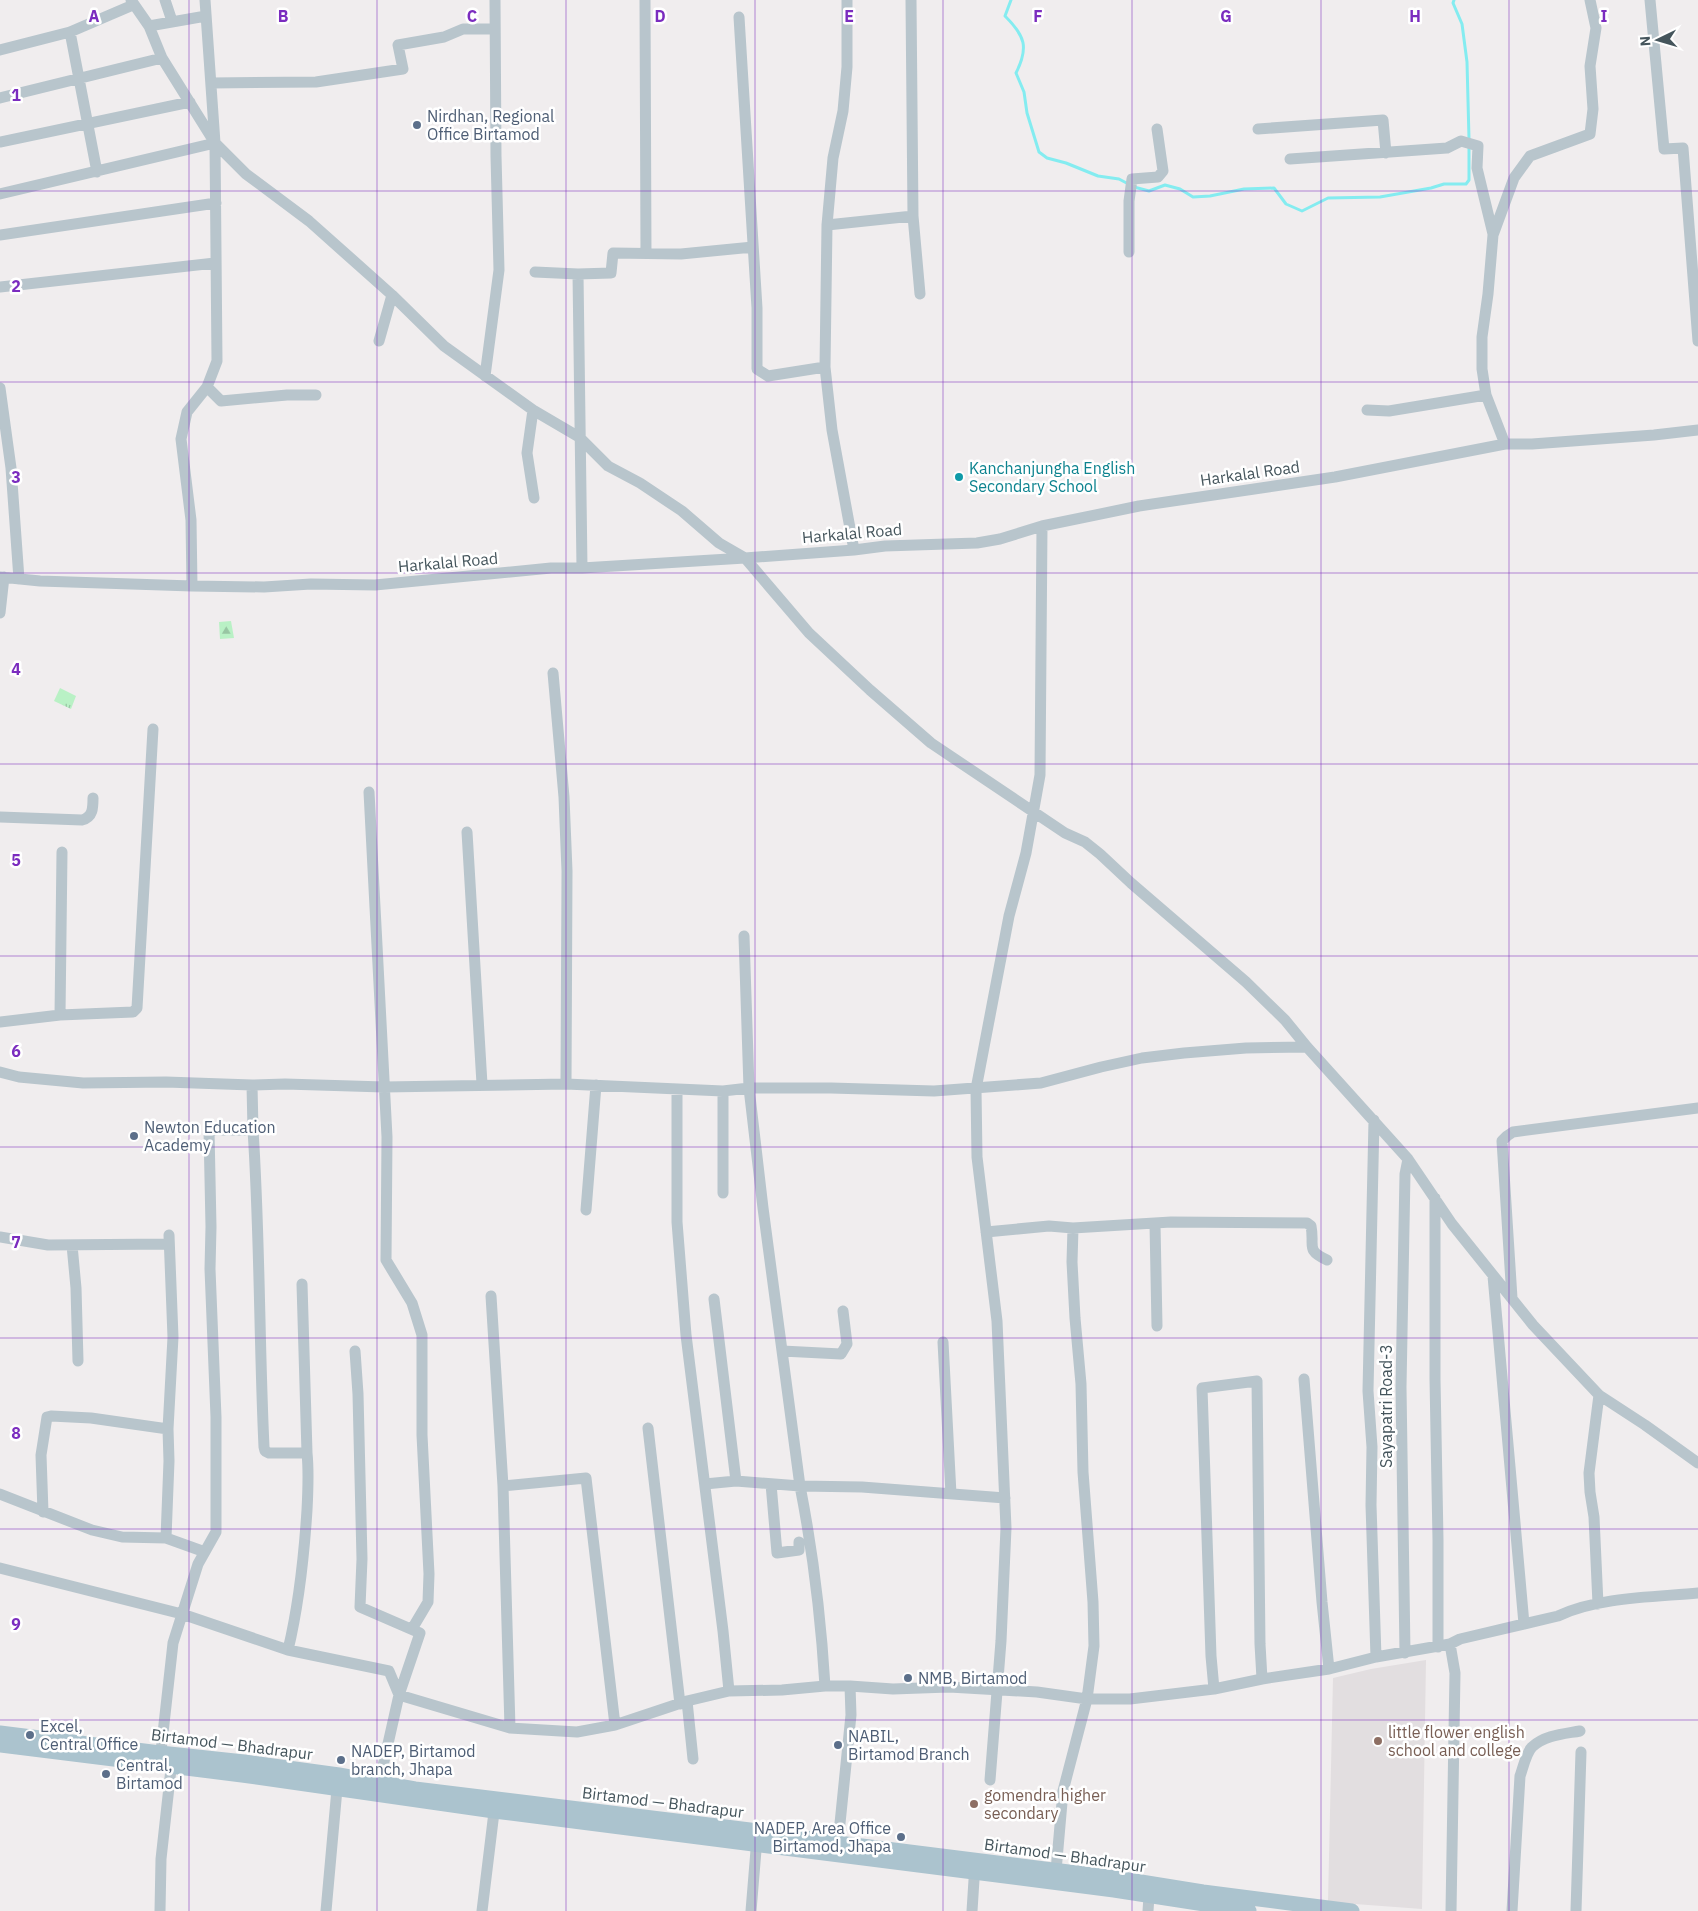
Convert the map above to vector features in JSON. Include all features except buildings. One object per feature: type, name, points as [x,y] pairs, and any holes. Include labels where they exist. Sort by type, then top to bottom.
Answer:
[{"type":"main road","name":"Birtamod — Bhadrapur","points":[[0,1733],[337,1788],[378,1789],[758,1837],[975,1867],[1056,1871],[1352,1911]]},
{"type":"main road","name":"Birtamod — Bhadrapur","points":[[0,1745],[339,1775],[378,1789]]},
{"type":"main road","name":"Birtamod — Bhadrapur","points":[[758,1837],[838,1843],[975,1867],[1149,1904],[1249,1911]]},
{"type":"street","points":[[165,0],[172,21]]},
{"type":"street","points":[[192,586],[191,520],[181,439],[186,412],[207,387],[217,362],[215,263],[216,143],[206,0]]},
{"type":"street","points":[[485,376],[499,270],[495,0]]},
{"type":"street","points":[[645,0],[646,253]]},
{"type":"street","points":[[847,0],[848,48],[844,93],[833,158],[827,225],[825,367],[832,430],[854,550]]},
{"type":"street","points":[[910,0],[913,216],[920,294]]},
{"type":"street","points":[[1505,444],[1486,395],[1482,369],[1482,337],[1493,235],[1514,178],[1530,156],[1590,134],[1593,109],[1590,66],[1596,28],[1590,0]]},
{"type":"street","points":[[1650,0],[1664,150],[1683,148],[1698,341]]},
{"type":"street","points":[[0,50],[70,32],[132,2],[149,26],[162,58],[216,143],[246,174],[309,221],[392,295],[444,346],[533,410],[580,437],[608,466],[682,510],[719,543],[744,558],[810,633],[920,734],[956,761],[1065,833],[1085,842],[1246,982],[1286,1020],[1307,1047],[1408,1159],[1452,1224],[1533,1325],[1600,1395],[1698,1463]]},
{"type":"street","points":[[149,26],[206,16]]},
{"type":"street","points":[[739,17],[757,308],[757,369],[768,376],[825,367]]},
{"type":"street","points":[[211,83],[316,82],[403,69],[398,45],[444,37],[462,29],[490,29]]},
{"type":"street","points":[[70,32],[96,172]]},
{"type":"street","points":[[0,98],[162,58]]},
{"type":"street","points":[[0,142],[190,102]]},
{"type":"street","points":[[1258,129],[1383,120],[1386,152]]},
{"type":"street","points":[[1129,252],[1129,201],[1132,179],[1158,177],[1163,171],[1157,129]]},
{"type":"street","points":[[1290,159],[1447,148],[1461,141],[1478,146],[1477,168],[1493,235]]},
{"type":"street","points":[[0,194],[216,143]]},
{"type":"street","points":[[0,235],[216,203]]},
{"type":"street","points":[[827,225],[913,216]]},
{"type":"street","points":[[535,272],[611,273],[613,252],[681,254],[753,247]]},
{"type":"street","points":[[0,287],[215,263]]},
{"type":"street","points":[[578,274],[582,568]]},
{"type":"street","points":[[379,341],[392,295]]},
{"type":"street","points":[[207,387],[221,401],[287,395],[316,395]]},
{"type":"street","points":[[0,388],[5,466],[20,579]]},
{"type":"street","points":[[1367,410],[1389,411],[1486,395]]},
{"type":"street","points":[[533,410],[527,454],[534,498]]},
{"type":"street","name":"Harkalal Road","points":[[2,577],[192,586],[264,587],[311,584],[375,586],[551,568],[582,568],[744,558],[885,546],[977,543],[1000,539],[1042,526],[1139,506],[1335,477],[1505,444],[1532,444],[1698,430]]},
{"type":"street","points":[[990,1780],[1004,1580],[1005,1498],[997,1329],[980,1194],[977,1157],[976,1089],[1008,916],[1026,853],[1040,775],[1042,526]]},
{"type":"street","points":[[0,613],[2,577]]},
{"type":"street","points":[[553,673],[564,797],[567,871],[566,1084]]},
{"type":"street","points":[[0,1022],[60,1015],[133,1012],[137,1008],[152,729]]},
{"type":"street","points":[[369,792],[387,1137],[386,1260],[412,1303],[422,1335],[424,1500],[429,1574],[428,1602],[412,1629]]},
{"type":"street","points":[[0,816],[82,820],[88,818],[92,813],[93,798]]},
{"type":"street","points":[[467,832],[482,1084]]},
{"type":"street","points":[[60,1015],[62,852]]},
{"type":"street","points":[[744,936],[750,1088],[763,1208],[800,1486],[808,1526],[825,1686]]},
{"type":"street","points":[[0,1072],[19,1077],[83,1083],[166,1082],[384,1087],[566,1084],[723,1091],[750,1088],[831,1088],[934,1091],[1041,1084],[1101,1067],[1142,1058],[1184,1053],[1246,1048],[1307,1047]]},
{"type":"street","points":[[252,1085],[264,1447],[265,1451],[269,1453],[307,1453]]},
{"type":"street","points":[[586,1210],[596,1086]]},
{"type":"street","points":[[677,1089],[677,1222],[686,1335],[724,1631],[729,1691]]},
{"type":"street","points":[[723,1091],[723,1193]]},
{"type":"street","points":[[1512,1298],[1502,1141],[1513,1132],[1698,1108]]},
{"type":"street","points":[[1374,1120],[1368,1391],[1372,1447],[1371,1505],[1376,1658]]},
{"type":"street","points":[[160,1911],[161,1859],[173,1643],[198,1564],[216,1532],[217,1473],[210,1305],[209,1135],[210,1130],[215,1129],[253,1130]]},
{"type":"street","name":"Sayapatri Road-3","points":[[1405,1653],[1401,1386],[1405,1174],[1408,1159]]},
{"type":"street","points":[[1435,1198],[1434,1379],[1438,1540],[1444,1645],[1455,1672],[1451,1911]]},
{"type":"street","points":[[986,1232],[1050,1226],[1073,1228],[1155,1224],[1307,1223],[1311,1226],[1312,1250],[1314,1254],[1327,1260]]},
{"type":"street","points":[[1155,1224],[1157,1326]]},
{"type":"street","points":[[1056,1871],[1062,1791],[1088,1699],[1094,1646],[1094,1602],[1083,1472],[1081,1384],[1072,1262],[1073,1228]]},
{"type":"street","points":[[0,1237],[48,1245],[169,1239],[173,1337],[168,1429],[169,1462],[166,1538]]},
{"type":"street","points":[[72,1245],[76,1288],[78,1361]]},
{"type":"street","points":[[1494,1276],[1524,1624]]},
{"type":"street","points":[[288,1650],[294,1626],[305,1547],[309,1468],[302,1284]]},
{"type":"street","points":[[491,1296],[503,1486],[510,1728]]},
{"type":"street","points":[[714,1299],[736,1480]]},
{"type":"street","points":[[782,1351],[841,1354],[846,1344],[843,1311]]},
{"type":"street","points":[[943,1342],[951,1494]]},
{"type":"street","points":[[355,1351],[358,1394],[362,1559],[360,1607],[420,1633],[399,1695],[378,1789]]},
{"type":"street","points":[[1304,1379],[1329,1669]]},
{"type":"street","points":[[1214,1689],[1210,1647],[1202,1388],[1257,1380],[1262,1679]]},
{"type":"street","points":[[1598,1604],[1596,1543],[1589,1473],[1600,1395]]},
{"type":"street","points":[[43,1512],[41,1455],[47,1417],[91,1418],[168,1429]]},
{"type":"street","points":[[648,1428],[693,1759]]},
{"type":"street","points":[[503,1486],[586,1478],[615,1725]]},
{"type":"street","points":[[706,1484],[736,1480],[800,1486],[862,1487],[1005,1498]]},
{"type":"street","points":[[771,1484],[777,1553],[799,1550],[799,1542]]},
{"type":"street","points":[[0,1494],[92,1530],[122,1537],[166,1538],[205,1552]]},
{"type":"street","points":[[0,1568],[182,1614],[288,1650],[389,1671],[399,1695]]},
{"type":"street","points":[[399,1695],[510,1728],[577,1732],[615,1725],[729,1691],[782,1690],[825,1686],[893,1689],[949,1687],[1037,1692],[1088,1699],[1130,1699],[1214,1689],[1262,1679],[1329,1669],[1444,1645],[1460,1639],[1598,1604],[1647,1597],[1698,1593]]},
{"type":"street","points":[[838,1843],[851,1715],[850,1686]]},
{"type":"street","points":[[1512,1911],[1520,1776],[1531,1748],[1552,1736],[1580,1731]]},
{"type":"street","points":[[1576,1911],[1581,1752]]},
{"type":"street","points":[[326,1911],[337,1788]]},
{"type":"street","points":[[482,1911],[495,1805]]},
{"type":"street","points":[[751,1911],[758,1837]]},
{"type":"street","points":[[972,1911],[975,1867]]},
{"type":"shaded area","name":"little flower english school and college","points":[[1426,1660],[1422,1909],[1328,1902],[1333,1678],[1371,1669]]},
{"type":"green space","points":[[231,621],[234,638],[220,639],[219,622]]},
{"type":"green space","points":[[60,688],[76,696],[71,709],[54,701]]},
{"type":"waterway","points":[[1011,0],[1005,16],[1017,30],[1023,42],[1023,56],[1016,73],[1024,92],[1027,113],[1039,152],[1047,158],[1066,163],[1098,176],[1119,179],[1134,187],[1149,191],[1165,185],[1180,189],[1193,197],[1210,196],[1244,189],[1274,188],[1286,204],[1302,211],[1328,198],[1380,197],[1444,184],[1466,184],[1469,180],[1469,146]]},
{"type":"waterway","points":[[1454,0],[1453,3],[1462,24],[1467,62],[1469,139]]},
{"type":"place","name":"Nirdhan, Regional Office Birtamod","points":[[417,125]]},
{"type":"place","name":"Kanchanjungha English Secondary School","points":[[959,477]]},
{"type":"place","name":"Newton Education Academy","points":[[134,1136]]},
{"type":"place","name":"NMB, Birtamod","points":[[908,1678]]},
{"type":"place","name":"Excel, Central Office","points":[[30,1735]]},
{"type":"place","name":"little flower english school and college","points":[[1378,1741]]},
{"type":"place","name":"NABIL, Birtamod Branch","points":[[838,1745]]},
{"type":"place","name":"NADEP, Birtamod branch, Jhapa","points":[[341,1760]]},
{"type":"place","name":"Central, Birtamod","points":[[106,1774]]},
{"type":"place","name":"gomendra higher secondary","points":[[974,1804]]},
{"type":"place","name":"NADEP, Area Office Birtamod, Jhapa","points":[[901,1837]]}]
